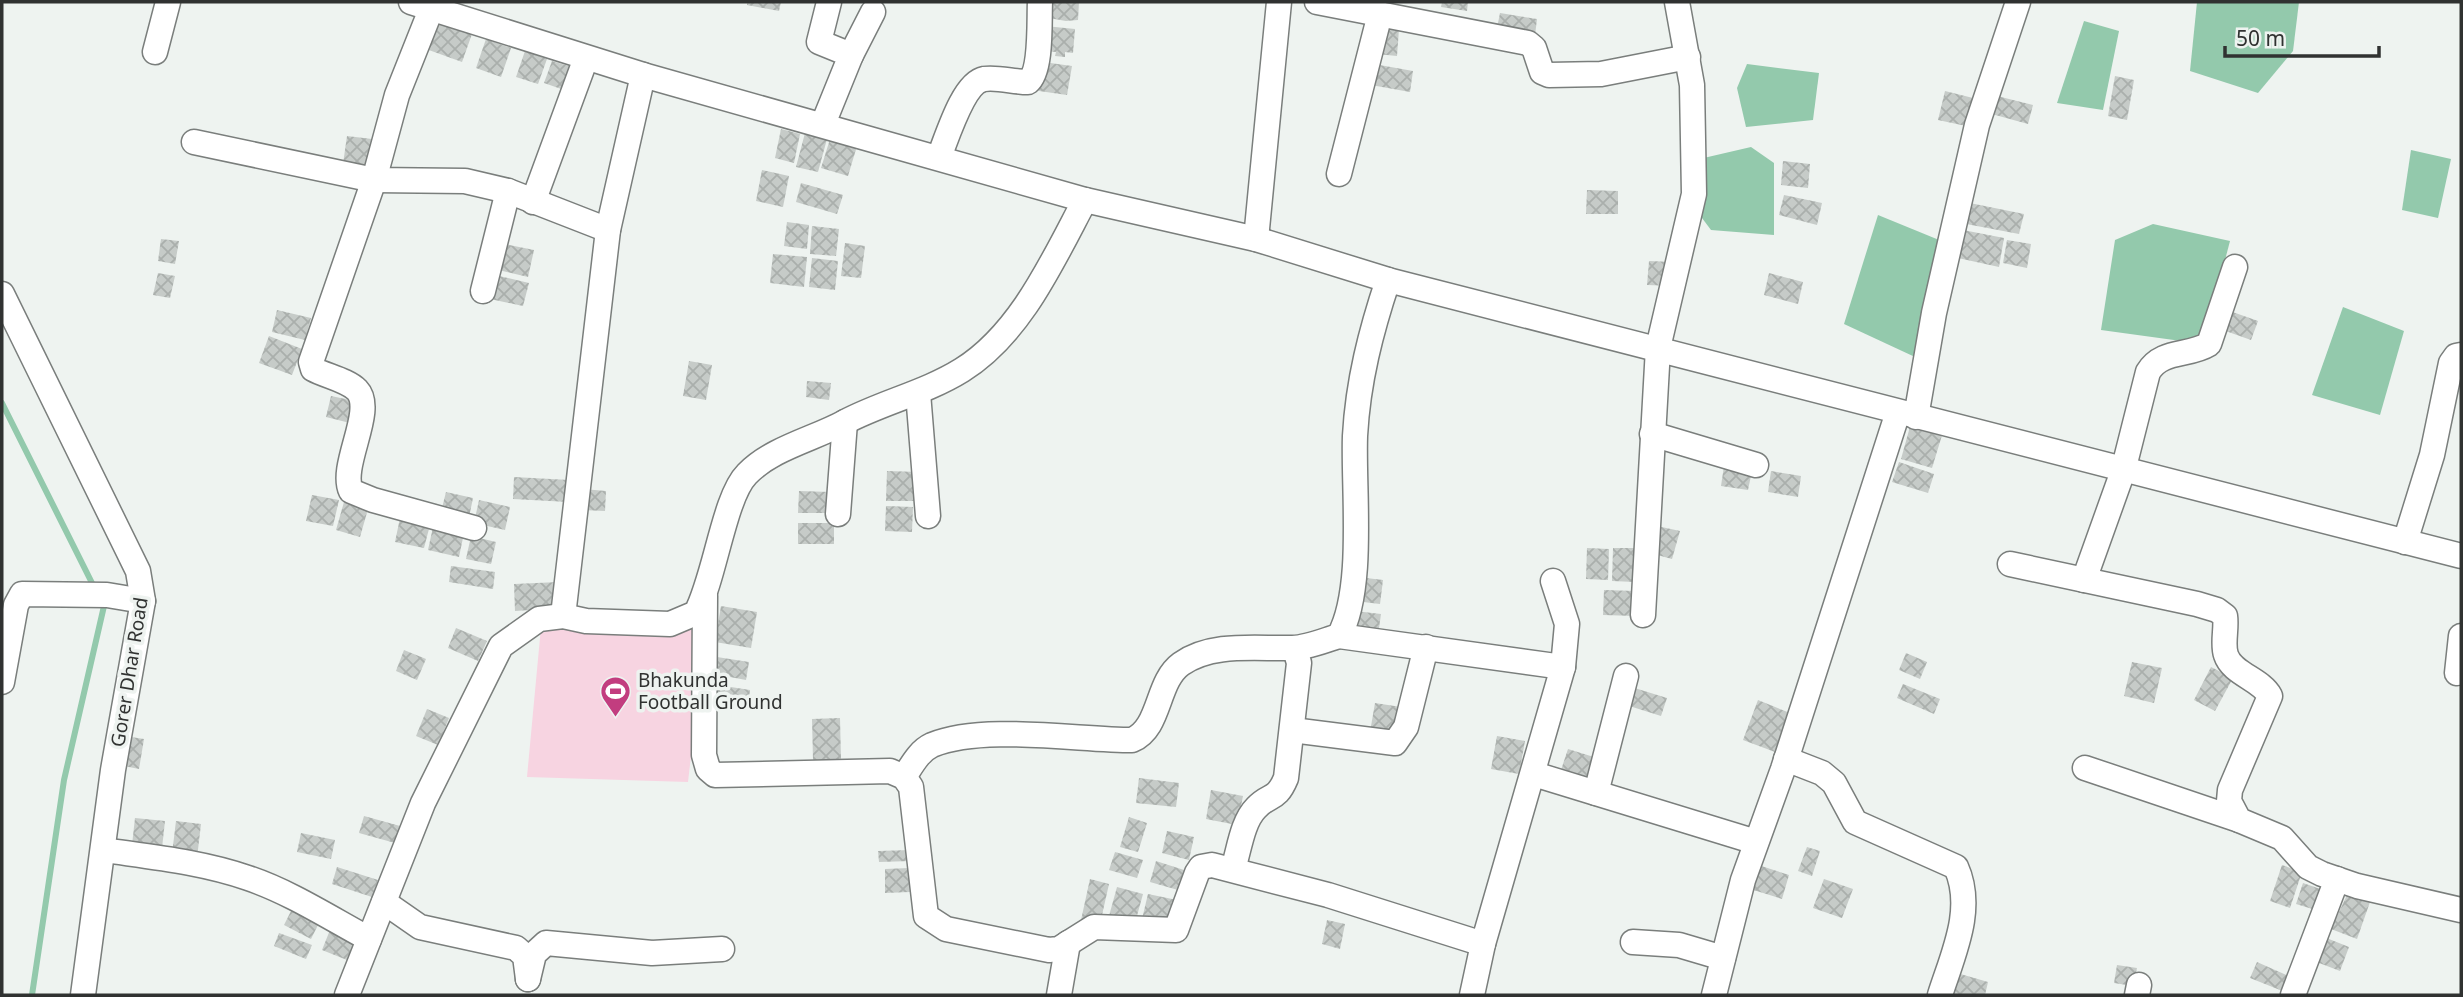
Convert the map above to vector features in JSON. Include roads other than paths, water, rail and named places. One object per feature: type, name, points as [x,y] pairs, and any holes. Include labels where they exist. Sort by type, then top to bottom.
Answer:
[{"type":"street","points":[[155,52],[168,2]]},
{"type":"street","points":[[829,2],[819,42],[851,54]]},
{"type":"street","points":[[939,157],[963,100],[975,83],[985,79],[1028,82],[1033,78],[1038,55],[1040,2]]},
{"type":"street","points":[[1256,239],[1279,2]]},
{"type":"street","points":[[1317,2],[1528,43],[1534,48],[1542,72],[1549,75],[1601,74],[1688,57]]},
{"type":"street","points":[[1643,615],[1658,348],[1694,194],[1688,57],[1677,2]]},
{"type":"street","points":[[1714,995],[1756,842],[1907,415],[1934,313],[1977,125],[2018,2]]},
{"type":"street","points":[[474,528],[373,500],[351,491],[348,477],[362,403],[360,393],[353,386],[313,369],[311,362],[374,180],[425,4],[643,75],[1085,200],[1256,239],[1388,280],[2461,556]]},
{"type":"street","points":[[823,124],[851,54],[873,12]]},
{"type":"street","points":[[1339,174],[1380,14]]},
{"type":"street","points":[[533,202],[586,58]]},
{"type":"street","points":[[563,616],[608,230],[643,75]]},
{"type":"street","points":[[194,142],[374,180],[465,181],[508,191],[608,230]]},
{"type":"street","points":[[483,291],[508,191]]},
{"type":"street","points":[[347,995],[423,803],[501,646],[539,619],[563,616],[586,621],[670,624],[696,613],[705,596],[733,498],[745,475],[789,448],[918,393],[961,370],[1005,335],[1036,287],[1085,200]]},
{"type":"street","points":[[2084,580],[2123,471],[2148,372],[2154,363],[2169,354],[2188,352],[2209,344],[2235,267]]},
{"type":"street","points":[[1339,636],[1350,607],[1357,513],[1355,435],[1367,344],[1388,280]]},
{"type":"street","name":"Gorer Dhar Road","points":[[2,295],[138,571],[143,601],[113,770],[83,995]]},
{"type":"street","points":[[2405,542],[2432,455],[2451,363],[2456,356],[2461,355]]},
{"type":"street","points":[[918,393],[928,516]]},
{"type":"street","points":[[838,514],[845,422]]},
{"type":"street","points":[[1652,433],[1756,465]]},
{"type":"street","points":[[2010,564],[2197,604],[2217,610],[2225,616],[2226,656],[2236,668],[2266,689],[2270,696],[2230,790],[2229,801],[2239,820]]},
{"type":"street","points":[[1472,995],[1483,944],[1563,667],[1567,624],[1553,582]]},
{"type":"street","points":[[2,682],[18,597],[29,592],[107,595],[143,601]]},
{"type":"street","points":[[705,596],[704,755],[708,769],[715,775],[890,771],[904,777],[911,787],[926,916],[946,929],[1049,950],[1068,943],[1094,927],[1176,930],[1201,867],[1212,865],[1328,895],[1483,944]]},
{"type":"street","points":[[904,777],[920,753],[933,745],[954,740],[1010,735],[1132,740],[1141,736],[1149,726],[1165,684],[1178,666],[1192,657],[1236,647],[1295,649],[1339,636],[1563,667]]},
{"type":"street","points":[[2457,673],[2461,636]]},
{"type":"street","points":[[1292,730],[1395,743],[1406,727],[1426,647]]},
{"type":"street","points":[[1233,869],[1250,817],[1256,807],[1279,794],[1286,778],[1299,663],[1295,649]]},
{"type":"street","points":[[1596,793],[1626,676]]},
{"type":"street","points":[[1786,759],[1822,773],[1834,783],[1855,822],[1937,856],[1956,867],[1965,900],[1962,924],[1940,995]]},
{"type":"street","points":[[2084,768],[2239,820],[2282,838],[2308,867],[2337,879],[2435,906],[2461,910]]},
{"type":"street","points":[[1534,774],[1756,842]]},
{"type":"street","points":[[104,850],[211,867],[249,878],[369,939]]},
{"type":"street","points":[[2293,995],[2337,879]]},
{"type":"street","points":[[384,902],[419,927],[516,947],[525,956],[527,987]]},
{"type":"street","points":[[1633,942],[1679,946],[1723,958]]},
{"type":"street","points":[[527,987],[534,954],[546,943],[652,953],[722,948]]},
{"type":"street","points":[[1059,995],[1068,943]]},
{"type":"waterway","points":[[2,403],[95,589]]},
{"type":"waterway","points":[[32,995],[64,780],[104,606],[102,601]]},
{"type":"place","name":"Bhakunda Football Ground","points":[[615,718]]}]
